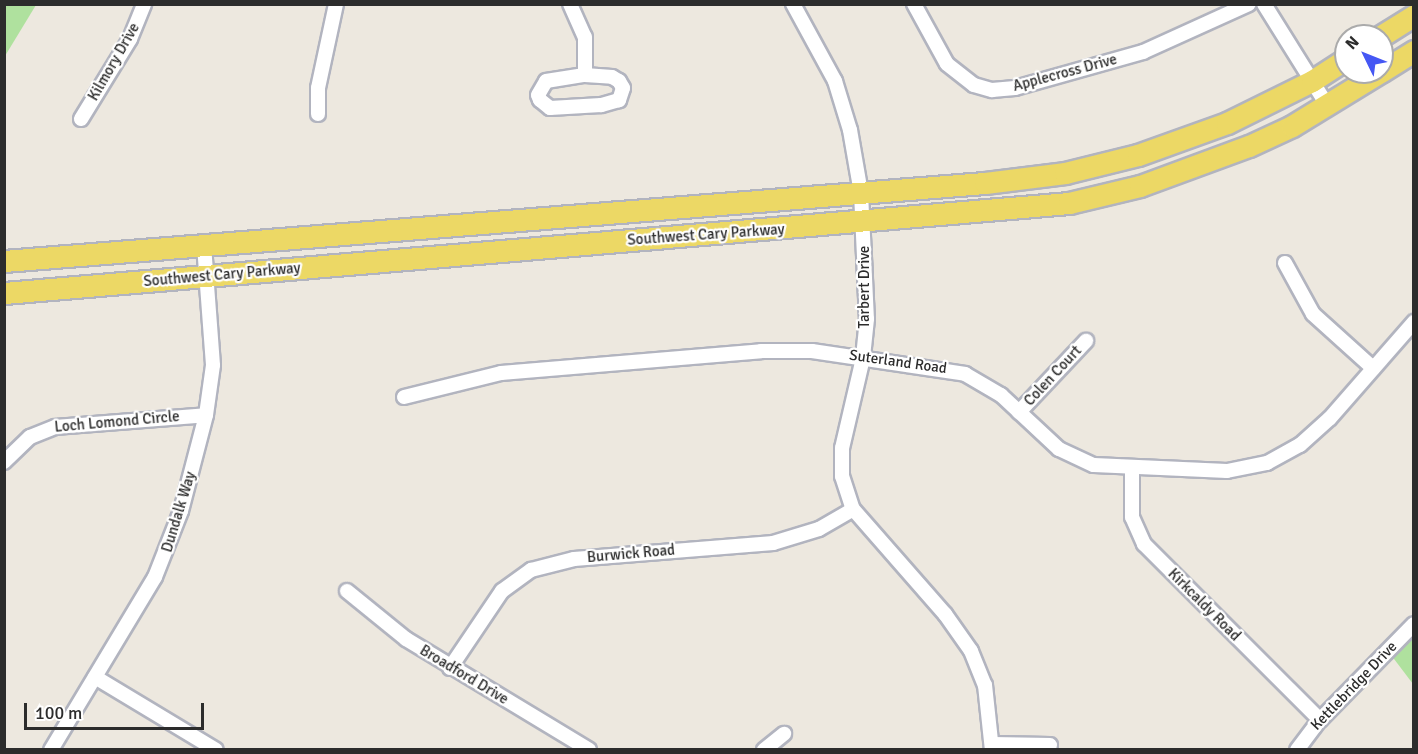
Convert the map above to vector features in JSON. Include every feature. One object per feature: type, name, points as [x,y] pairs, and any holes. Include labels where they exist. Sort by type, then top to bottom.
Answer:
[{"type":"main road","points":[[1394,27],[1413,15]]},
{"type":"main road","name":"Southwest Cary Parkway","points":[[1394,63],[1413,51]]},
{"type":"main road","name":"Southwest Cary Parkway","points":[[4,261],[861,193],[1065,173],[1138,156],[1227,123],[1312,81],[1334,67]]},
{"type":"main road","name":"Southwest Cary Parkway","points":[[4,293],[864,223],[1069,203],[1140,186],[1249,147],[1327,105],[1360,84]]},
{"type":"street","name":"Kilmory Drive","points":[[81,119],[130,39],[144,4]]},
{"type":"street","points":[[318,114],[318,88],[336,4]]},
{"type":"street","points":[[570,4],[585,37],[585,75]]},
{"type":"street","name":"Tarbert Drive","points":[[793,4],[835,81],[850,130],[861,193],[868,292],[863,357],[842,448],[842,476],[853,508],[963,638],[985,684],[992,747]]},
{"type":"street","name":"Applecross Drive","points":[[914,4],[947,64],[974,85],[992,90],[1015,88],[1143,52],[1249,4]]},
{"type":"street","points":[[1264,4],[1327,105]]},
{"type":"street","points":[[585,75],[612,76],[619,81],[623,88],[619,100],[601,105],[550,108],[540,100],[538,95],[546,81],[585,75]]},
{"type":"street","name":"Dundalk Way","points":[[51,750],[165,558],[181,511],[206,415],[213,356],[204,245]]},
{"type":"street","points":[[1285,263],[1313,314],[1373,369]]},
{"type":"street","name":"Suterland Road","points":[[404,397],[436,392],[479,376],[513,372],[761,351],[863,357],[965,374],[992,389],[1045,438],[1074,458],[1094,465],[1227,471],[1267,463],[1315,433],[1413,322]]},
{"type":"street","name":"Colen Court","points":[[1019,412],[1086,341]]},
{"type":"street","name":"Loch Lomond Circle","points":[[4,462],[30,437],[55,427],[206,415]]},
{"type":"street","name":"Kirkcaldy Road","points":[[1132,468],[1132,517],[1144,544],[1320,720]]},
{"type":"street","name":"Burwick Road","points":[[450,668],[502,591],[531,570],[574,559],[773,543],[819,529],[853,508]]},
{"type":"street","name":"Broadford Drive","points":[[347,591],[379,620],[450,668],[589,750]]},
{"type":"street","name":"Kettlebridge Drive","points":[[1297,750],[1320,720],[1413,624]]},
{"type":"street","points":[[95,677],[216,750]]},
{"type":"street","points":[[764,750],[784,735]]},
{"type":"street","points":[[992,747],[1050,745]]},
{"type":"green space","points":[[4,5],[36,5],[5,56],[4,56]]},
{"type":"green space","points":[[1413,628],[1413,684],[1388,651]]}]
